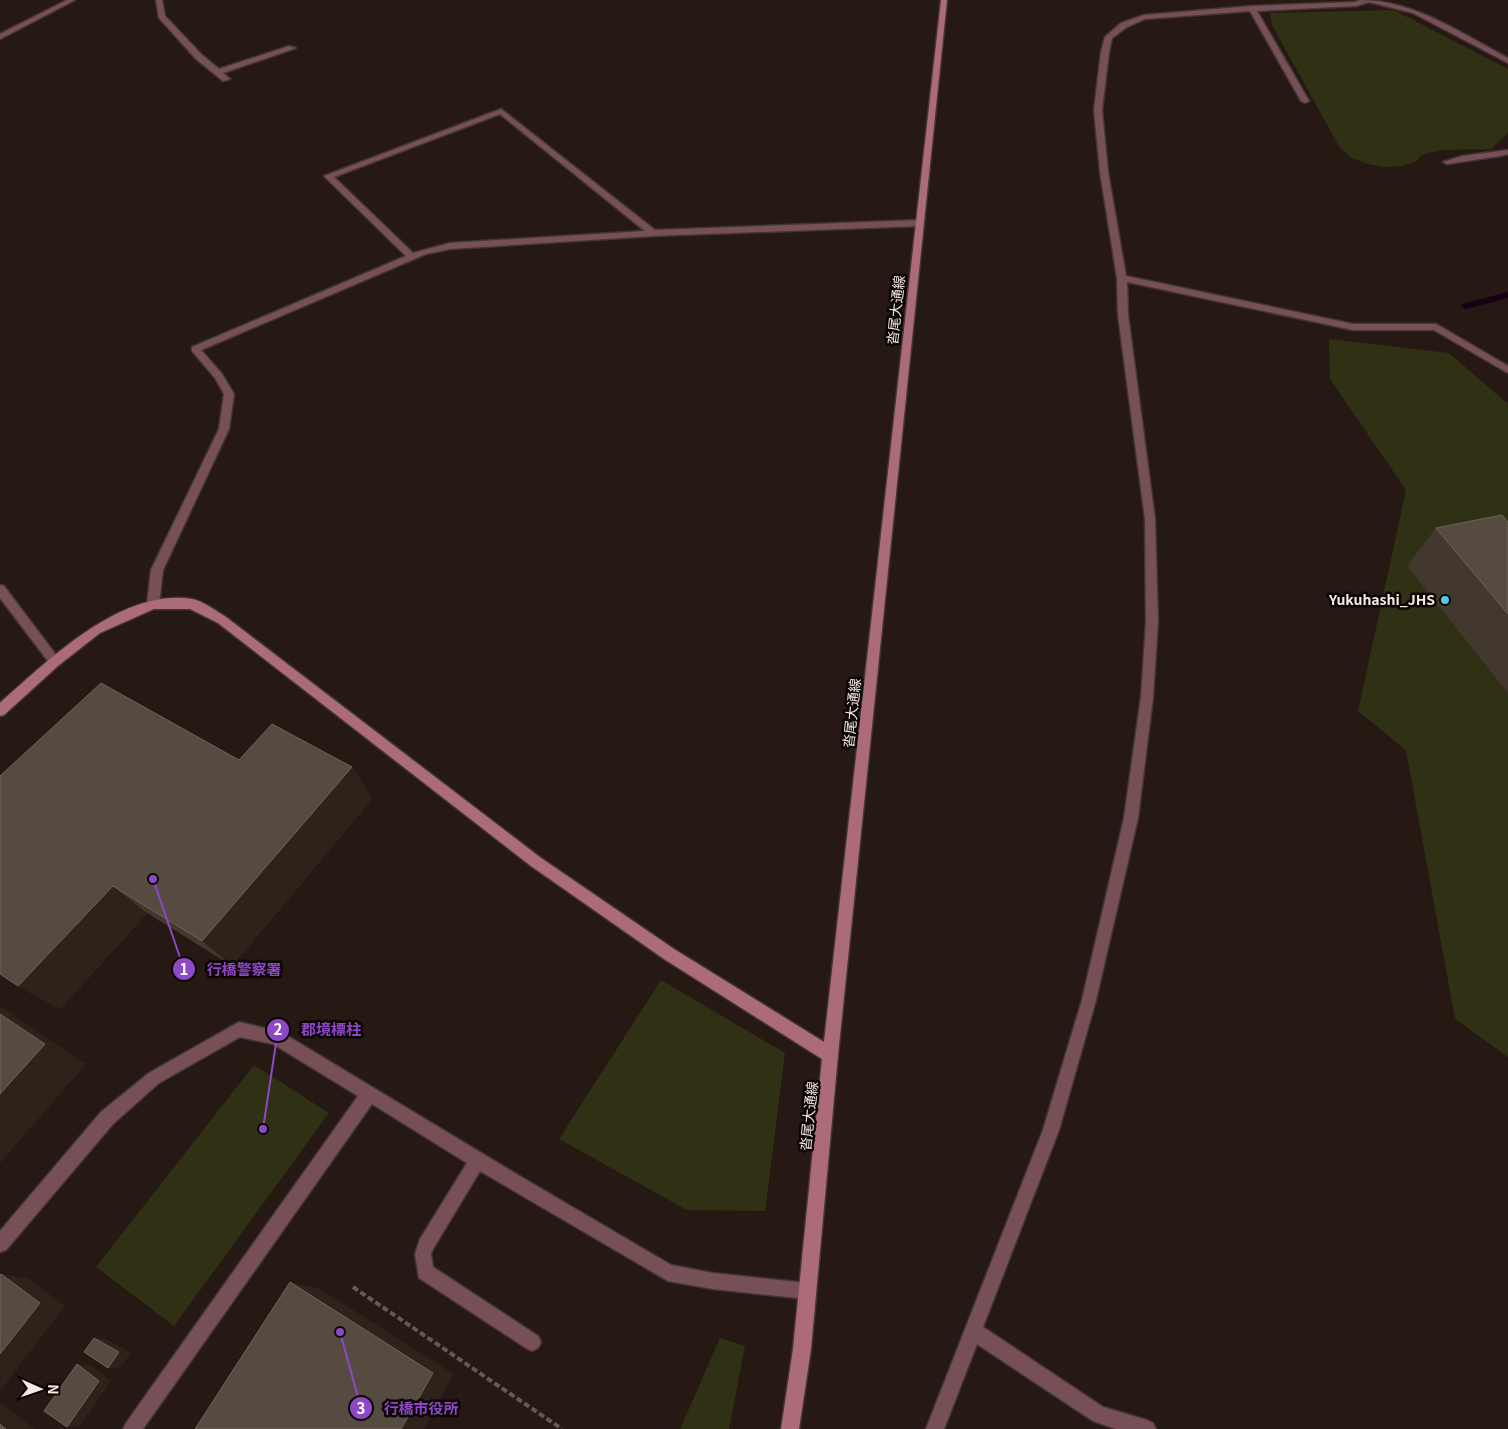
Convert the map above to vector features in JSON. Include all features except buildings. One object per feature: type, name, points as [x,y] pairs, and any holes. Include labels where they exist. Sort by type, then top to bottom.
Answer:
[{"type":"main road","name":"沓尾大通線","points":[[790,1429],[797,1389],[830,1055],[944,0]]},
{"type":"main road","points":[[0,712],[55,662],[96,630],[152,604],[192,604],[222,620],[536,862],[669,954],[830,1055]]},
{"type":"street","points":[[0,37],[72,0]]},
{"type":"street","points":[[159,0],[162,16],[199,57],[226,79]]},
{"type":"street","points":[[935,1429],[1051,1130],[1089,1000],[1131,818],[1148,688],[1152,622],[1150,518],[1123,315],[1122,278],[1104,172],[1098,110],[1105,52],[1109,37],[1124,25],[1144,17],[1252,8],[1356,4],[1367,0]]},
{"type":"street","points":[[1371,0],[1415,12],[1508,61]]},
{"type":"street","points":[[1252,8],[1305,100]]},
{"type":"street","points":[[218,72],[292,48]]},
{"type":"street","points":[[411,256],[328,176],[501,111],[653,233]]},
{"type":"street","points":[[1447,162],[1460,158],[1493,156],[1508,152]]},
{"type":"street","points":[[152,604],[157,570],[224,429],[228,394],[219,376],[196,349],[411,256],[450,246],[653,233],[920,223]]},
{"type":"street","points":[[1122,278],[1353,327],[1436,327],[1508,370]]},
{"type":"street","points":[[0,590],[55,662]]},
{"type":"street","points":[[0,1244],[107,1118],[154,1078],[239,1028],[276,1036],[478,1160],[668,1273],[713,1281],[807,1291]]},
{"type":"street","points":[[132,1429],[370,1093]]},
{"type":"street","points":[[478,1160],[426,1245],[423,1254],[425,1272],[532,1342]]},
{"type":"street","points":[[972,1330],[1099,1415],[1148,1429]]},
{"type":"path","points":[[353,1288],[562,1429]]},
{"type":"green space","points":[[1394,10],[1508,69],[1508,133],[1491,149],[1441,150],[1421,155],[1417,161],[1402,166],[1385,167],[1368,164],[1352,158],[1340,148],[1272,25],[1270,13]]},
{"type":"green space","name":"Yukuhashi_JHS","points":[[1329,339],[1449,353],[1508,404],[1508,1057],[1455,1019],[1406,750],[1358,711],[1406,490],[1330,379]]},
{"type":"green space","points":[[661,980],[785,1053],[765,1211],[687,1210],[559,1139]]},
{"type":"green space","points":[[254,1065],[329,1113],[174,1326],[96,1267]]},
{"type":"green space","points":[[720,1338],[745,1346],[729,1429],[680,1429]]},
{"type":"waterway","points":[[1466,306],[1508,295]]},
{"type":"place","name":"Yukuhashi_JHS","points":[[1445,600]]},
{"type":"place","name":"行橋警察署","points":[[153,879]]},
{"type":"place","name":"郡境標柱","points":[[263,1129]]},
{"type":"place","name":"行橋市役所","points":[[340,1332]]}]
